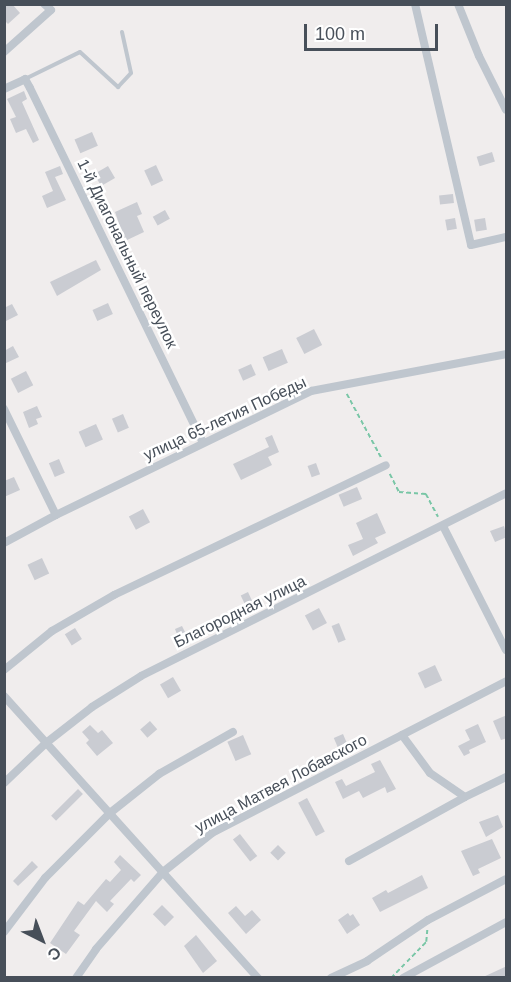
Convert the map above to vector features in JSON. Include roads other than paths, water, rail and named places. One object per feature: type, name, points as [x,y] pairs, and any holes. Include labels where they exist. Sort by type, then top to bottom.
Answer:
[{"type":"street","points":[[4,52],[51,10],[44,4]]},
{"type":"street","points":[[415,4],[471,245],[507,237]]},
{"type":"street","points":[[458,4],[479,56],[507,110]]},
{"type":"street","points":[[4,89],[25,79]]},
{"type":"street","name":"1-й Диагональный переулок","points":[[25,79],[203,442]]},
{"type":"street","name":"улица 65-летия Победы","points":[[4,543],[203,442],[311,392],[507,354]]},
{"type":"street","points":[[4,409],[56,515]]},
{"type":"street","points":[[4,670],[52,632],[114,595],[386,465]]},
{"type":"street","name":"Благородная улица","points":[[4,783],[46,743],[92,707],[141,676],[507,493]]},
{"type":"street","points":[[443,526],[507,650]]},
{"type":"street","name":"улица Матвея Лобавского","points":[[76,978],[96,949],[163,872],[212,833],[507,681]]},
{"type":"street","points":[[4,696],[258,978]]},
{"type":"street","points":[[4,932],[45,878],[110,813],[159,774],[234,732]]},
{"type":"street","points":[[402,735],[430,773],[465,797]]},
{"type":"street","points":[[349,861],[465,797],[507,777]]},
{"type":"street","points":[[331,978],[367,961],[428,920],[507,879]]},
{"type":"street","points":[[403,978],[507,922]]},
{"type":"lane","points":[[25,79],[80,51],[118,87],[131,73],[122,32]]}]
